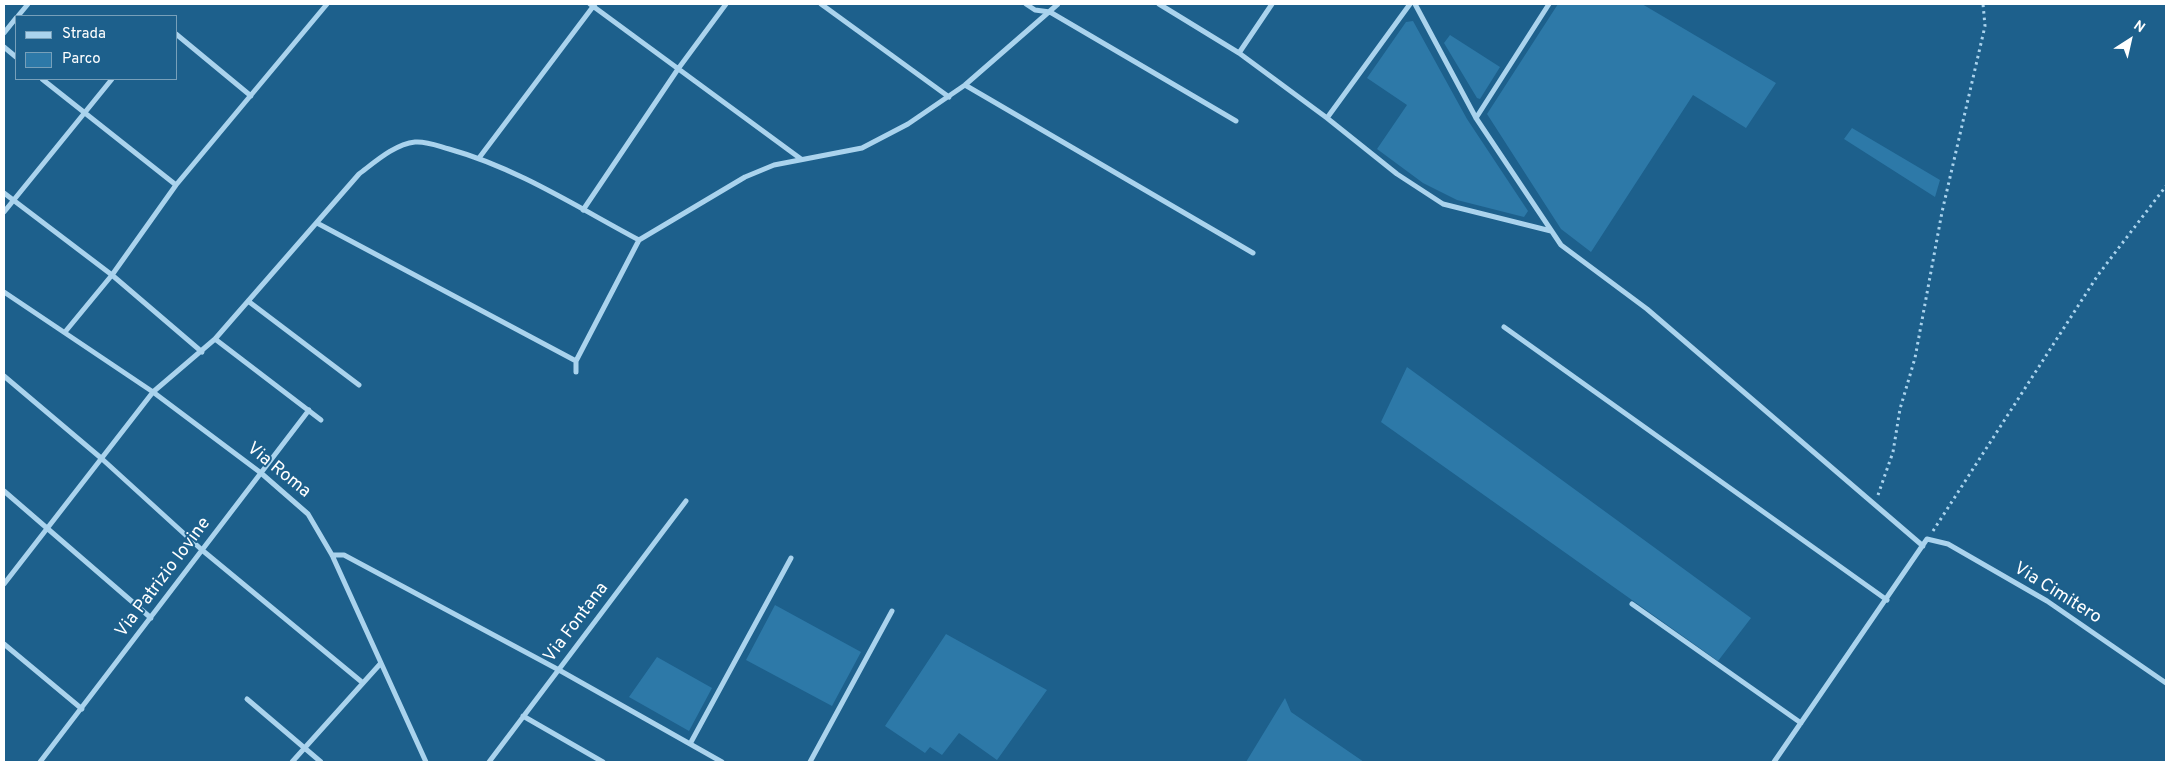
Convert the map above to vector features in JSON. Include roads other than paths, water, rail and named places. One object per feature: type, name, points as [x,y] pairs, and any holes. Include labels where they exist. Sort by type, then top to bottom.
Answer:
[{"type":"street","points":[[19,15],[28,4]]},
{"type":"street","points":[[66,332],[112,274],[176,185],[327,4]]},
{"type":"street","points":[[479,158],[593,4],[801,159]]},
{"type":"street","points":[[583,210],[678,69],[726,4]]},
{"type":"street","points":[[821,4],[949,97]]},
{"type":"street","points":[[1026,4],[1035,10],[1050,12],[1236,121]]},
{"type":"street","points":[[576,372],[576,361],[639,240],[745,177],[774,165],[862,148],[908,124],[965,85],[1058,4]]},
{"type":"street","points":[[1159,4],[1239,53],[1327,118],[1397,174],[1444,204],[1552,231]]},
{"type":"street","points":[[1239,53],[1272,4]]},
{"type":"street","points":[[1327,118],[1410,4]]},
{"type":"street","points":[[1415,4],[1440,54],[1476,118],[1561,245],[1647,309],[1923,546],[1774,762]]},
{"type":"street","points":[[1476,118],[1549,4]]},
{"type":"street","points":[[4,33],[15,19]]},
{"type":"street","points":[[178,36],[251,96]]},
{"type":"street","points":[[4,47],[15,56]]},
{"type":"street","points":[[43,80],[176,185]]},
{"type":"street","points":[[4,212],[111,80]]},
{"type":"street","points":[[965,85],[1253,253]]},
{"type":"street","points":[[4,584],[153,392],[202,352],[359,174],[400,147],[415,142],[428,143],[479,158],[504,168],[639,240]]},
{"type":"street","points":[[4,193],[112,274],[202,352]]},
{"type":"street","points":[[317,223],[576,361]]},
{"type":"street","name":"Via Roma","points":[[4,292],[153,392],[261,474],[308,514],[332,555],[426,762]]},
{"type":"street","points":[[248,301],[358,385]]},
{"type":"street","points":[[1504,327],[1887,600]]},
{"type":"street","points":[[214,339],[321,420]]},
{"type":"street","points":[[4,376],[102,458],[202,550],[363,683]]},
{"type":"street","name":"Via Patrizio Iovine","points":[[40,762],[309,410]]},
{"type":"street","points":[[4,491],[151,618]]},
{"type":"street","name":"Via Fontana","points":[[489,762],[686,501]]},
{"type":"street","name":"Via Cimitero","points":[[1923,546],[1927,539],[1948,544],[2047,601],[2166,683]]},
{"type":"street","points":[[332,555],[344,555],[559,670],[722,762]]},
{"type":"street","points":[[690,744],[791,558]]},
{"type":"street","points":[[1632,604],[1801,723]]},
{"type":"street","points":[[810,762],[892,612]]},
{"type":"street","points":[[4,644],[82,709]]},
{"type":"street","points":[[292,762],[381,663]]},
{"type":"street","points":[[247,699],[321,762]]},
{"type":"street","points":[[522,716],[603,762]]}]
